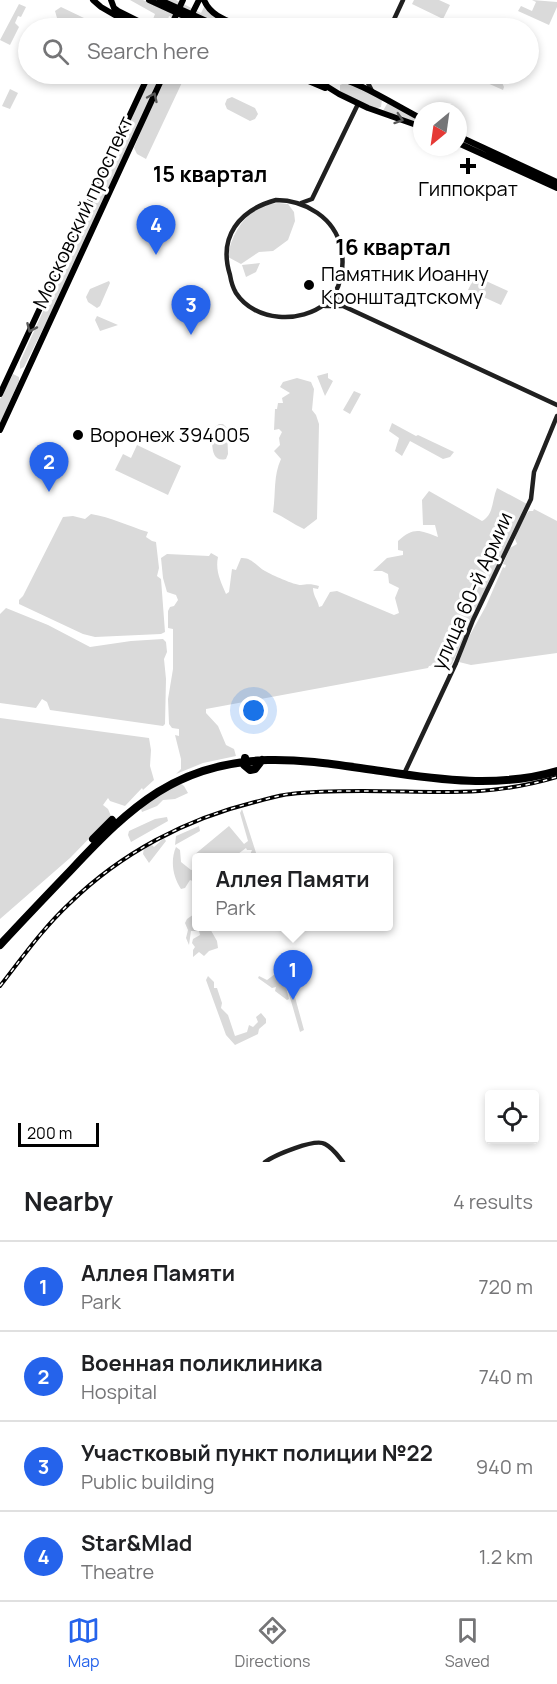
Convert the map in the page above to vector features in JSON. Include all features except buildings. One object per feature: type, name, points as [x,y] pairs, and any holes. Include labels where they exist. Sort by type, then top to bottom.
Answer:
[{"type":"highway","points":[[0,939],[103,829],[134,802],[157,788],[205,766],[244,760],[302,757],[465,781],[526,778],[557,768]]},
{"type":"highway","points":[[0,945],[102,838],[136,806],[150,795],[189,776],[244,760],[302,761],[405,772]]},
{"type":"main road","points":[[93,0],[120,18]]},
{"type":"main road","points":[[111,0],[114,8],[132,18]]},
{"type":"main road","points":[[148,0],[187,18]]},
{"type":"main road","points":[[160,0],[200,18]]},
{"type":"main road","points":[[175,18],[183,0]]},
{"type":"main road","points":[[204,0],[216,15],[223,18]]},
{"type":"main road","points":[[190,18],[198,2]]},
{"type":"main road","name":"Московский проспект","points":[[0,394],[143,84]]},
{"type":"main road","name":"Московский проспект","points":[[0,430],[159,84]]},
{"type":"main road","points":[[316,84],[337,93]]},
{"type":"main road","points":[[323,84],[358,104],[413,124]]},
{"type":"main road","points":[[337,93],[339,84]]},
{"type":"main road","points":[[358,85],[413,114]]},
{"type":"main road","points":[[375,111],[383,107],[385,100],[383,97]]},
{"type":"main road","points":[[467,140],[557,182]]},
{"type":"main road","points":[[467,147],[557,188]]},
{"type":"main road","points":[[16,361],[16,368],[19,372],[24,372],[30,364]]},
{"type":"main road","points":[[9,375],[21,376],[21,383]]},
{"type":"street","points":[[397,18],[405,0]]},
{"type":"street","points":[[369,84],[372,91]]},
{"type":"street","points":[[313,208],[312,199],[358,104]]},
{"type":"street","points":[[301,203],[312,199]]},
{"type":"street","points":[[288,200],[313,208],[332,228],[341,245],[341,272],[335,292],[323,306],[296,318],[264,313],[246,303],[236,292],[226,264],[227,241],[231,232],[248,214],[265,203],[288,200]]},
{"type":"street","points":[[335,292],[338,301],[343,306]]},
{"type":"street","points":[[323,306],[343,306],[557,405]]},
{"type":"street","name":"улица 60-й Армии","points":[[405,772],[531,499],[534,472],[557,416]]},
{"type":"street","points":[[265,1162],[310,1143],[324,1143],[343,1162]]},
{"type":"shaded area","points":[[130,0],[143,0],[183,18],[169,16],[168,18],[153,18],[155,14]]},
{"type":"shaded area","points":[[165,0],[176,0],[201,13],[205,5],[225,18],[206,18]]},
{"type":"shaded area","points":[[414,0],[439,0],[450,5],[444,18],[441,18],[412,4]]},
{"type":"shaded area","points":[[532,0],[557,2],[549,25],[539,20],[539,18],[518,11],[521,6],[532,11],[536,2]]},
{"type":"shaded area","points":[[19,4],[26,7],[15,23],[18,29],[10,45],[0,40]]},
{"type":"shaded area","points":[[61,7],[84,18],[57,18],[55,11]]},
{"type":"shaded area","points":[[146,84],[158,84],[66,283],[24,367],[20,369],[20,362]]},
{"type":"shaded area","points":[[160,84],[181,84],[146,159],[137,154],[134,148]]},
{"type":"shaded area","points":[[351,84],[382,99],[381,107],[374,109],[340,91],[340,85]]},
{"type":"shaded area","points":[[490,84],[503,84],[503,90]]},
{"type":"shaded area","points":[[10,89],[18,93],[10,109],[2,106]]},
{"type":"shaded area","points":[[232,97],[255,108],[258,114],[255,119],[250,121],[227,109],[225,104],[227,99]]},
{"type":"shaded area","points":[[388,102],[413,116],[413,121],[383,111]]},
{"type":"shaded area","points":[[279,203],[288,204],[294,212],[295,221],[288,240],[273,251],[259,252],[241,264],[228,257],[233,238],[244,221],[259,208]]},
{"type":"shaded area","points":[[260,263],[256,272],[246,277],[242,265]]},
{"type":"shaded area","points":[[475,276],[508,291],[501,305],[468,290]]},
{"type":"shaded area","points":[[109,281],[100,306],[97,308],[88,302],[86,297],[90,289]]},
{"type":"shaded area","points":[[97,316],[118,325],[100,331],[95,320]]},
{"type":"shaded area","points":[[328,373],[328,378],[333,381],[325,396],[317,376]]},
{"type":"shaded area","points":[[13,374],[19,377],[19,381],[0,423],[0,399]]},
{"type":"shaded area","points":[[297,378],[311,382],[314,389],[312,410],[319,424],[317,519],[304,529],[273,512],[276,478],[281,459],[274,451],[280,445],[279,438],[282,432],[279,429],[274,430],[275,409],[278,403],[283,403],[282,398],[290,393],[280,387],[283,382]]},
{"type":"shaded area","points":[[354,391],[361,394],[350,414],[343,410]]},
{"type":"shaded area","points":[[392,423],[454,452],[450,457],[443,459],[410,441],[402,456],[395,451],[399,438],[389,431]]},
{"type":"shaded area","points":[[219,424],[227,428],[228,454],[226,459],[217,458],[213,449],[214,431]]},
{"type":"shaded area","points":[[137,445],[181,466],[168,495],[115,470],[123,454],[131,458]]},
{"type":"shaded area","points":[[497,488],[527,504],[452,664],[448,666],[445,663],[206,709],[206,713],[218,726],[226,745],[234,749],[236,756],[203,763],[176,774],[181,769],[181,759],[175,735],[179,736],[179,729],[172,728],[169,724],[168,699],[173,669],[173,629],[168,628],[168,611],[178,600],[176,595],[167,592],[161,558],[167,554],[209,556],[211,553],[218,557],[218,572],[226,594],[229,592],[232,569],[236,570],[241,558],[245,558],[288,582],[319,586],[318,589],[313,588],[319,607],[322,606],[330,592],[337,591],[394,615],[399,613],[395,598],[399,588],[389,583],[388,574],[373,571],[387,558],[403,555],[403,551],[398,550],[398,541],[408,533],[421,531],[438,537],[435,525],[423,525],[422,500],[429,491],[482,521],[491,511]]},
{"type":"shaded area","points":[[534,509],[557,521],[557,653],[471,665],[459,662],[465,644],[486,606],[503,567],[505,568],[506,565],[503,564],[510,548],[517,544],[515,539],[520,524],[529,511]]},
{"type":"shaded area","points":[[91,514],[113,519],[148,532],[146,537],[156,542],[159,568],[157,576],[161,579],[165,632],[95,637],[83,634],[19,604],[19,600],[63,517],[73,516],[85,519]]},
{"type":"shaded area","points":[[6,608],[48,625],[90,647],[163,639],[166,642],[167,652],[164,659],[165,724],[163,726],[50,710],[47,702],[42,699],[36,708],[0,703],[0,614]]},
{"type":"shaded area","points":[[0,718],[149,738],[150,766],[154,780],[143,790],[142,788],[125,806],[110,801],[108,798],[103,805],[111,816],[70,858],[0,919]]},
{"type":"shaded area","points":[[180,783],[188,793],[175,799],[163,800],[157,806],[142,812],[141,809],[148,801]]},
{"type":"shaded area","points":[[242,809],[256,853],[251,853],[252,850],[246,848],[239,853],[196,853],[229,826],[244,844],[248,841],[240,813]]},
{"type":"shaded area","points":[[167,817],[168,821],[131,842],[129,831],[155,819]]},
{"type":"shaded area","points":[[199,826],[200,831],[175,845],[176,836]]},
{"type":"shaded area","points":[[164,838],[166,841],[149,863],[143,854],[144,848],[151,844],[154,847]]},
{"type":"shaded area","points":[[176,847],[180,850],[181,862],[192,870],[192,881],[190,880],[185,888],[181,889],[176,879],[173,858]]},
{"type":"shaded area","points":[[192,916],[189,945],[186,938],[187,919]]},
{"type":"shaded area","points":[[199,931],[211,931],[218,948],[209,951],[204,956],[199,952],[193,957],[195,947],[192,943],[193,939],[200,935]]},
{"type":"shaded area","points":[[287,968],[304,1030],[300,1032],[282,970]]},
{"type":"shaded area","points":[[279,971],[282,972],[289,999],[287,1000],[275,991],[276,987],[272,988],[258,978],[259,976],[267,980]]},
{"type":"shaded area","points":[[208,976],[214,982],[214,988],[217,988],[222,1003],[221,1008],[228,1015],[235,1036],[247,1032],[249,1025],[253,1027],[258,1022],[256,1017],[261,1013],[266,1023],[259,1029],[258,1034],[235,1045],[226,1035],[206,980]]},
{"type":"railway","points":[[0,986],[33,943],[90,885],[156,840],[204,818],[273,797],[309,792],[484,791],[531,784],[557,777]]},
{"type":"place","name":"Гиппократ","points":[[468,166]]},
{"type":"place","name":"Star&Mlad","points":[[156,255]]},
{"type":"place","name":"Памятник Иоанну Кронштадтскому","points":[[309,285]]},
{"type":"place","name":"Участковый пункт полиции №22","points":[[191,335]]},
{"type":"place","name":"Воронеж 394005","points":[[78,435]]},
{"type":"place","name":"Военная поликлиника","points":[[49,492]]},
{"type":"place","name":"Аллея Памяти","points":[[293,1000]]},
{"type":"district","name":"15 квартал","points":[[210,174]]},
{"type":"district","name":"16 квартал","points":[[393,247]]}]
